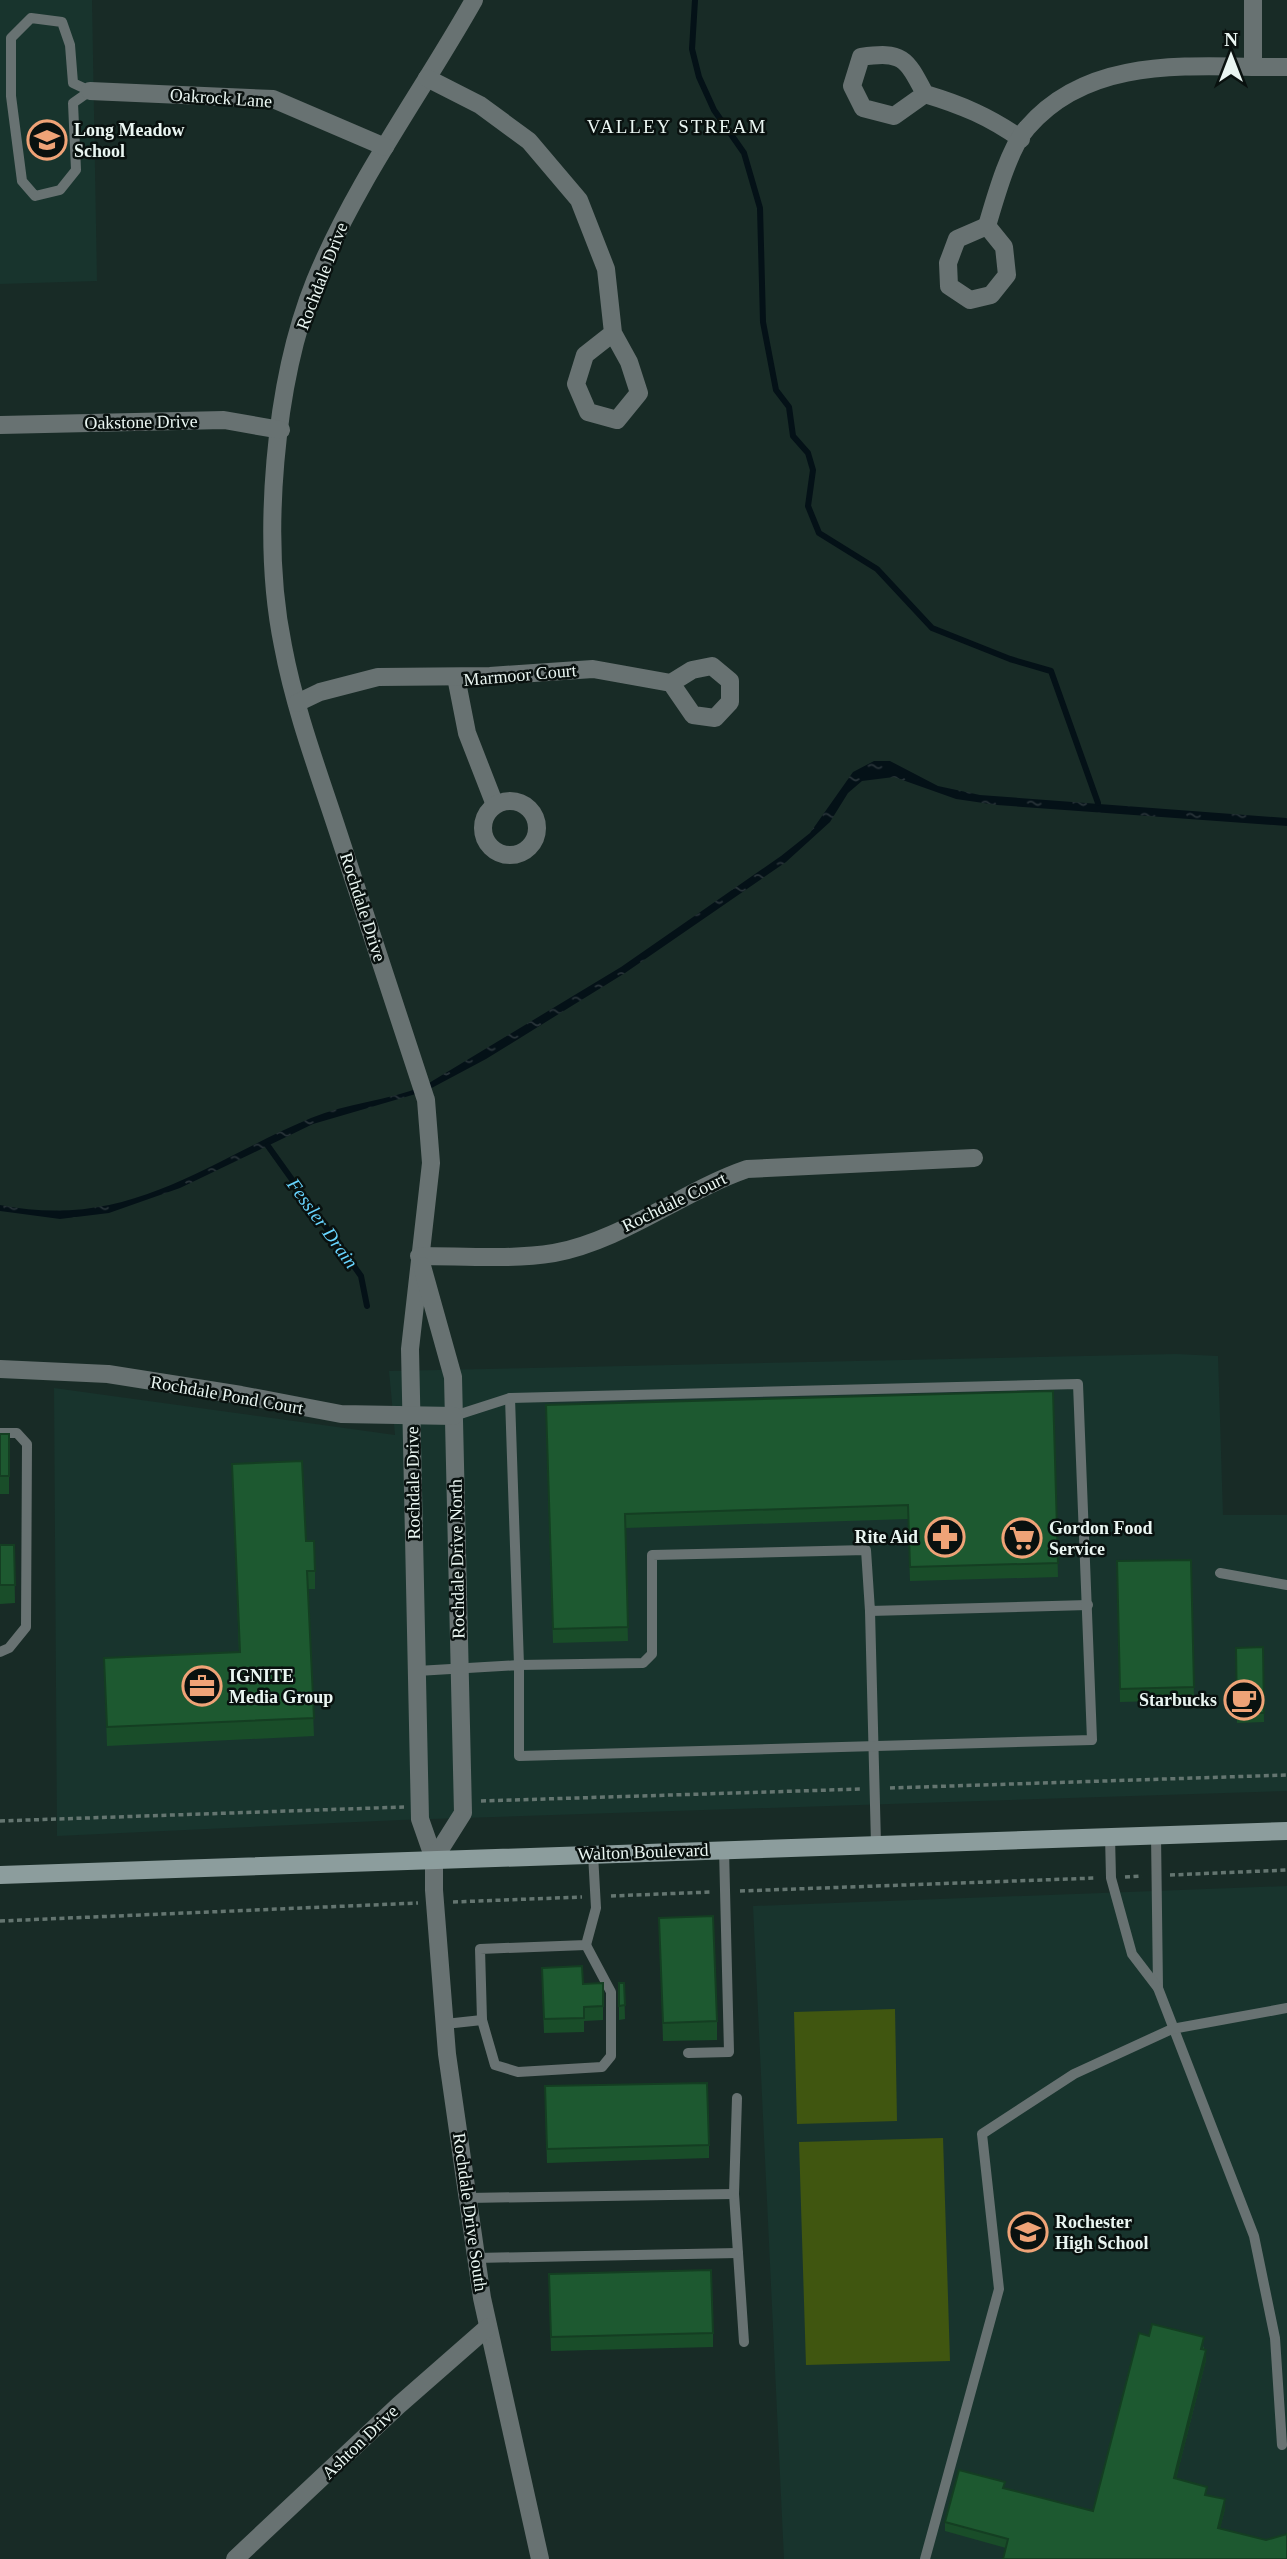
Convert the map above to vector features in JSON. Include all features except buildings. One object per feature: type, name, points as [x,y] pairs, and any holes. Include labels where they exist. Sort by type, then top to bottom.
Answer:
[{"type":"main road","name":"Walton Boulevard","points":[[0,1875],[1287,1830]]},
{"type":"street","name":"Rochdale Drive","points":[[435,1859],[420,1819],[410,1349],[431,1163],[426,1100],[297,703],[282,646],[274,581],[273,504],[291,366],[315,282],[342,221],[474,0]]},
{"type":"street","points":[[1253,0],[1253,67]]},
{"type":"street","points":[[987,226],[999,185],[1025,129],[1061,95],[1096,78],[1129,71],[1287,67]]},
{"type":"street","points":[[428,78],[480,105],[529,141],[579,200],[606,269],[613,333],[629,362],[639,393],[617,420],[588,412],[576,384],[585,355],[613,333]]},
{"type":"street","name":"Oakrock Lane","points":[[90,91],[273,99],[385,147]]},
{"type":"street","points":[[925,94],[965,106],[989,117],[1021,139]]},
{"type":"street","name":"Oakstone Drive","points":[[0,425],[224,420],[281,430]]},
{"type":"street","name":"Marmoor Court","points":[[495,805],[467,733],[456,677],[593,669],[671,683]]},
{"type":"street","points":[[297,703],[320,692],[378,677],[456,677]]},
{"type":"street","name":"Rochdale Court","points":[[419,1256],[555,1253],[602,1238],[718,1179],[747,1168],[974,1158]]},
{"type":"street","name":"Rochdale Drive North","points":[[419,1256],[453,1377],[463,1813],[435,1859]]},
{"type":"street","name":"Rochdale Pond Court","points":[[0,1369],[108,1374],[341,1414],[454,1416]]},
{"type":"street","name":"Rochdale Drive South","points":[[435,1859],[435,1902],[444,2024],[476,2258],[488,2327],[540,2559]]},
{"type":"street","name":"Ashton Drive","points":[[235,2559],[399,2404],[488,2327]]},
{"type":"lane","points":[[31,19],[62,22],[70,45],[73,83],[90,91],[73,103],[76,170],[60,190],[35,196],[22,181],[11,96],[11,38],[31,19]]},
{"type":"lane","points":[[454,1416],[510,1398],[1078,1384],[1092,1741],[519,1756],[519,1665],[510,1398]]},
{"type":"lane","points":[[0,1433],[17,1433],[27,1444],[26,1627],[9,1648],[0,1652]]},
{"type":"lane","points":[[417,1671],[459,1666],[643,1663],[653,1654],[652,1556],[866,1550],[876,1844]]},
{"type":"lane","points":[[1220,1573],[1287,1584]]},
{"type":"lane","points":[[870,1611],[1087,1605]]},
{"type":"lane","points":[[1156,1835],[1157,1988]]},
{"type":"lane","points":[[1110,1836],[1111,1878],[1132,1954],[1157,1988],[1254,2236],[1275,2338],[1282,2445]]},
{"type":"lane","points":[[688,2053],[729,2052],[724,1849]]},
{"type":"lane","points":[[586,1945],[480,1949],[482,2020],[495,2065],[518,2072],[602,2067],[611,2056],[611,1992],[586,1945],[596,1908],[593,1854]]},
{"type":"lane","points":[[925,2559],[999,2289],[982,2134],[1074,2074],[1172,2029],[1287,2008]]},
{"type":"lane","points":[[444,2024],[482,2020]]},
{"type":"lane","points":[[737,2098],[734,2194],[744,2342]]},
{"type":"lane","points":[[468,2198],[734,2194]]},
{"type":"lane","points":[[476,2258],[737,2253]]},
{"type":"path","points":[[463,1802],[1287,1775]]},
{"type":"path","points":[[0,1821],[420,1806]]},
{"type":"path","points":[[0,1921],[1287,1870]]},
{"type":"shaded area","name":"Long Meadow School","points":[[0,0],[92,0],[97,281],[0,284]]},
{"type":"shaded area","points":[[1176,1354],[1218,1356],[1223,1515],[1287,1515],[1287,1791],[400,1820],[57,1836],[54,1388],[395,1435],[389,1371]]},
{"type":"shaded area","name":"Rochester High School","points":[[1287,1886],[1287,2559],[784,2559],[753,1906]]},
{"type":"green space","points":[[895,2009],[897,2121],[797,2124],[794,2012]]},
{"type":"green space","points":[[943,2138],[950,2361],[806,2365],[799,2142]]},
{"type":"water","points":[[874,761],[890,761],[938,786],[980,795],[1287,818],[1287,826],[997,805],[956,799],[894,777],[862,781],[848,793],[830,822],[786,862],[625,973],[486,1059],[426,1091],[313,1124],[180,1188],[109,1213],[60,1219],[0,1211],[0,1205],[46,1210],[87,1209],[125,1201],[198,1173],[311,1118],[424,1086],[621,967],[781,856],[810,833],[853,772]]},
{"type":"waterway","points":[[695,0],[692,49],[699,77],[714,110],[744,153],[760,208],[763,322],[776,390],[789,407],[793,436],[808,453],[813,470],[808,506],[819,533],[877,569],[932,628],[1010,659],[1051,671],[1098,803]]},
{"type":"waterway","name":"Fessler Drain","points":[[268,1146],[361,1276],[367,1306]]},
{"type":"place","name":"Long Meadow School","points":[[47,140]]},
{"type":"place","name":"Rite Aid","points":[[945,1537]]},
{"type":"place","name":"Gordon Food Service","points":[[1022,1538]]},
{"type":"place","name":"IGNITE Media Group","points":[[202,1686]]},
{"type":"place","name":"Starbucks","points":[[1244,1700]]},
{"type":"place","name":"Rochester High School","points":[[1028,2232]]},
{"type":"district","name":"VALLEY STREAM","points":[[677,126]]}]
